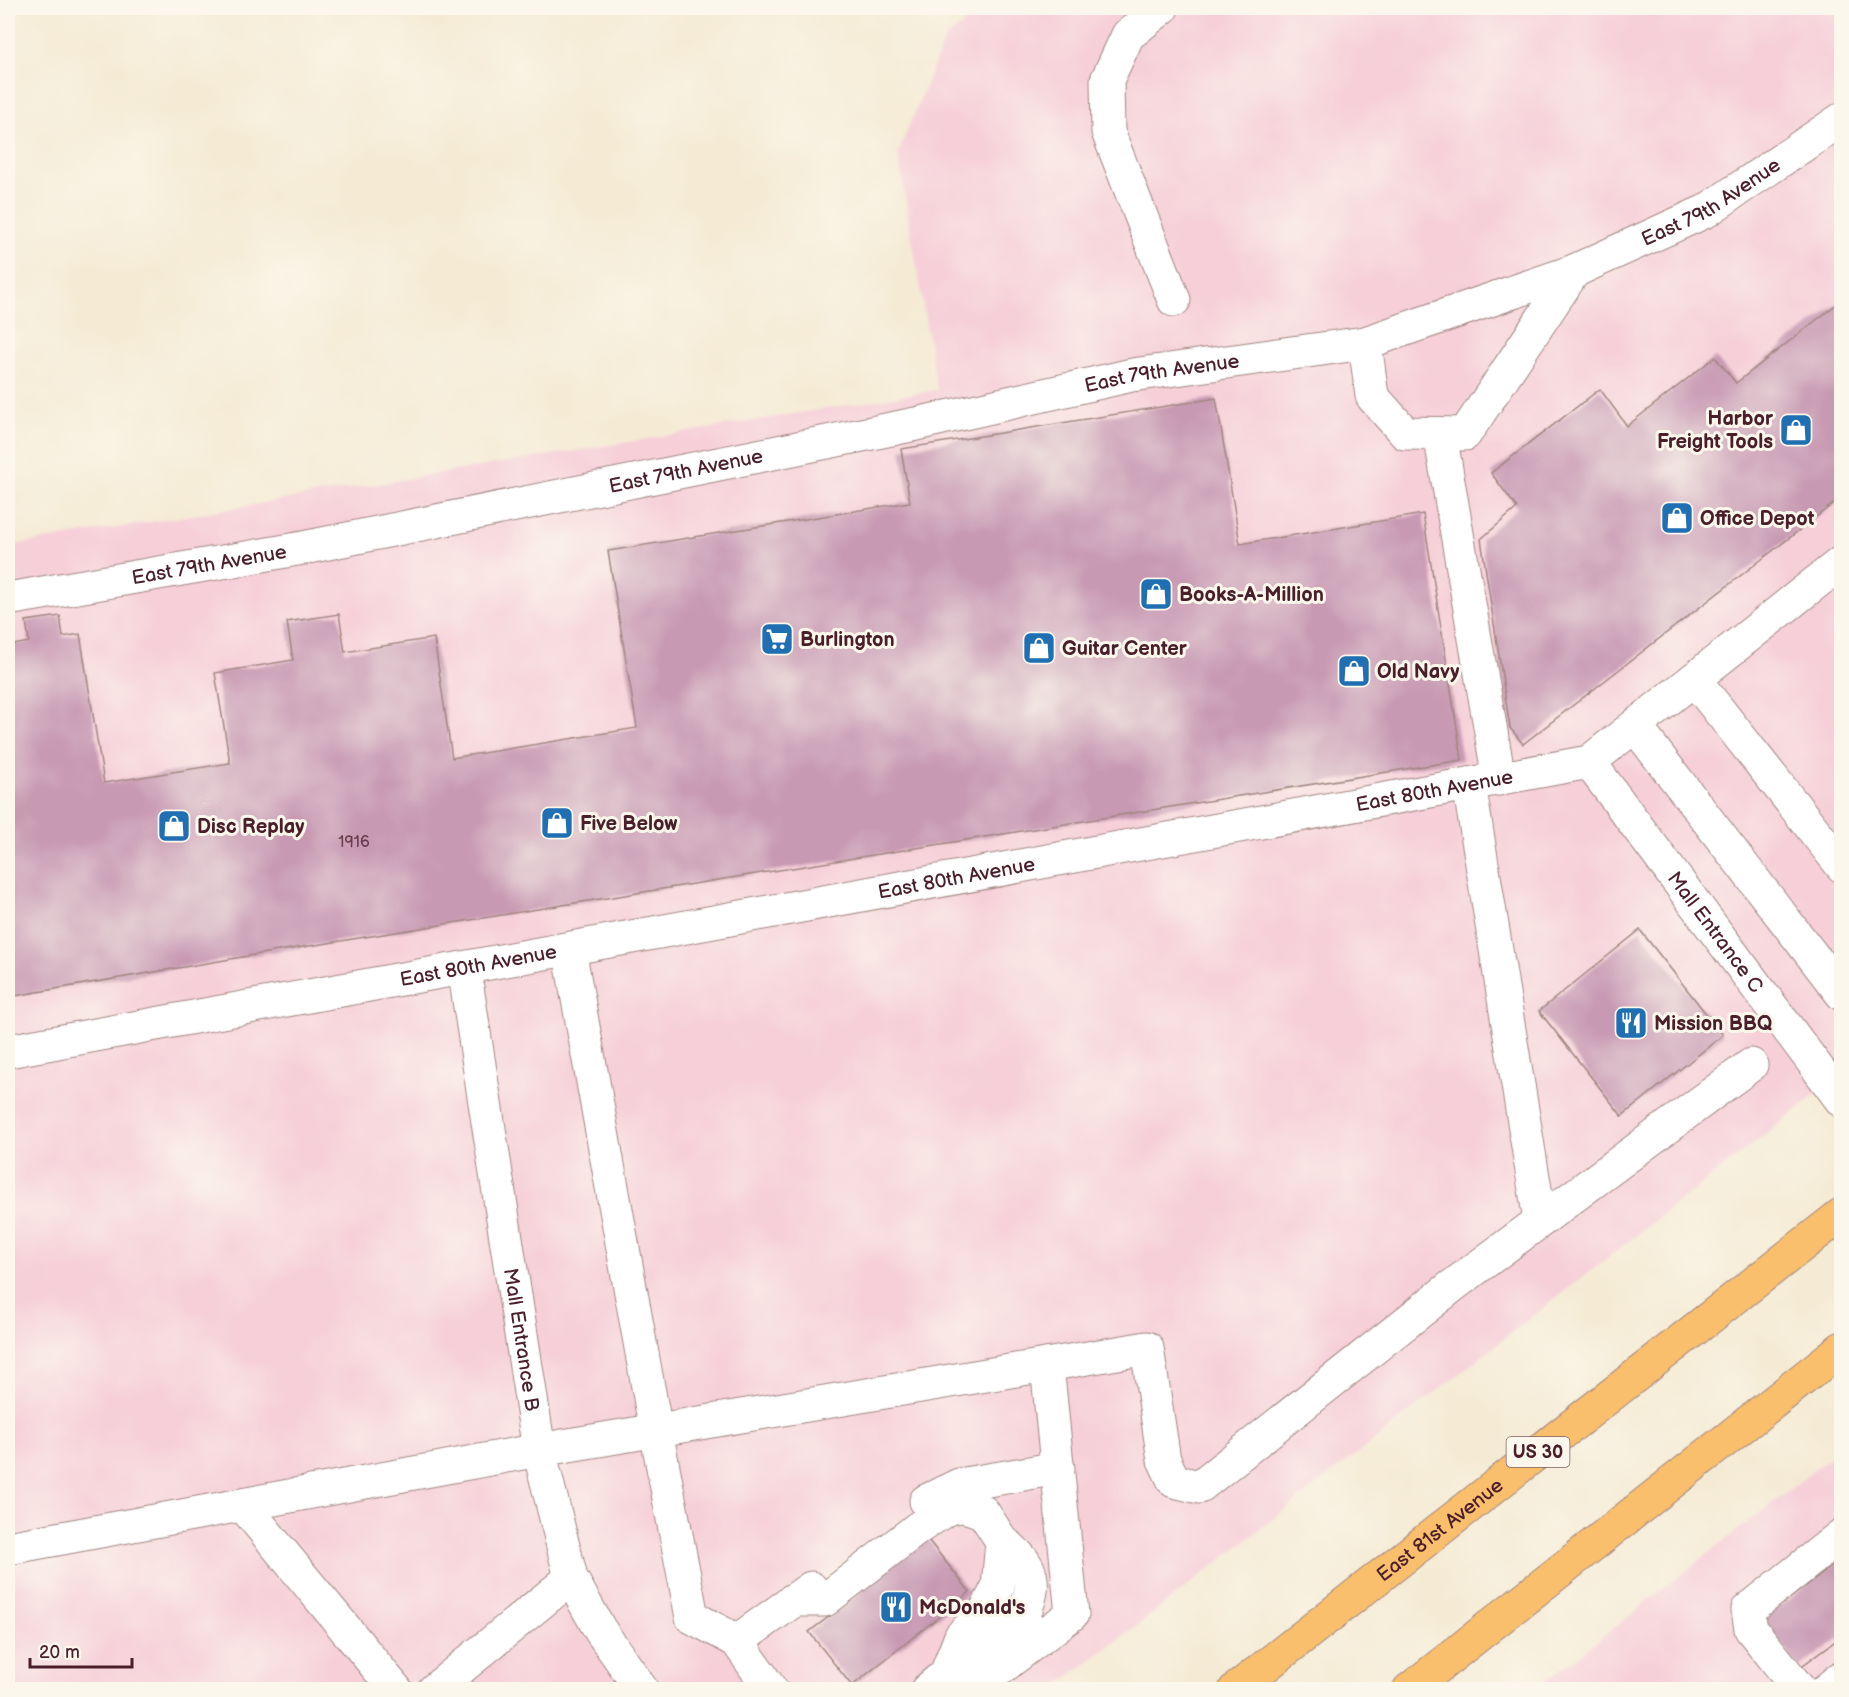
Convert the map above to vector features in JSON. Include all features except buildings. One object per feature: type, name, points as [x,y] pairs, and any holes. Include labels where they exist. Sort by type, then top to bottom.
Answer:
[{"type":"highway","name":"East 81st Avenue","points":[[1235,1689],[1842,1214]]},
{"type":"highway","points":[[1409,1689],[1842,1348]]},
{"type":"lane","points":[[1162,8],[1128,35],[1107,80],[1108,132],[1174,300]]},
{"type":"lane","name":"East 79th Avenue","points":[[8,599],[303,548],[916,424],[1132,375],[1365,343],[1574,271],[1706,211],[1842,119]]},
{"type":"lane","points":[[1365,343],[1372,396],[1405,433],[1465,434],[1574,271]]},
{"type":"lane","points":[[1440,434],[1540,1220]]},
{"type":"lane","name":"East 80th Avenue","points":[[8,1051],[1589,762],[1842,562]]},
{"type":"lane","points":[[1694,679],[1842,866]]},
{"type":"lane","points":[[1635,726],[1842,994]]},
{"type":"lane","name":"Mall Entrance C","points":[[1589,762],[1842,1101]]},
{"type":"lane","points":[[568,949],[692,1617],[737,1641],[771,1689]]},
{"type":"lane","name":"Mall Entrance B","points":[[464,968],[539,1450],[571,1578],[600,1630],[642,1689]]},
{"type":"lane","points":[[8,1548],[539,1450],[1147,1348],[1164,1460],[1174,1481],[1198,1488],[1451,1287],[1751,1065]]},
{"type":"lane","points":[[948,1684],[1072,1614],[1047,1365]]},
{"type":"lane","points":[[737,1641],[927,1500],[959,1485],[1058,1468]]},
{"type":"lane","points":[[243,1505],[396,1689]]},
{"type":"lane","points":[[793,1600],[825,1600],[918,1528],[948,1508],[964,1506],[983,1512],[1002,1542],[998,1587],[985,1612],[961,1636],[948,1684]]},
{"type":"lane","points":[[1800,1689],[1751,1629],[1748,1610],[1842,1535]]},
{"type":"lane","points":[[434,1689],[468,1679],[571,1578]]},
{"type":"lane","points":[[1826,1689],[1842,1677]]},
{"type":"shaded area","points":[[985,8],[1841,8],[1841,1075],[1134,1628],[1052,1689],[8,1690],[8,546],[937,390],[898,153],[945,38]]},
{"type":"shaded area","points":[[1841,1449],[1841,1689],[1536,1689]]},
{"type":"place","name":"Harbor Freight Tools","points":[[1796,430]]},
{"type":"place","name":"Office Depot","points":[[1677,518]]},
{"type":"place","name":"Books-A-Million","points":[[1156,594]]},
{"type":"place","name":"Burlington","points":[[777,639]]},
{"type":"place","name":"Guitar Center","points":[[1039,648]]},
{"type":"place","name":"Old Navy","points":[[1354,671]]},
{"type":"place","name":"Five Below","points":[[557,823]]},
{"type":"place","name":"Disc Replay","points":[[174,826]]},
{"type":"place","name":"Mission BBQ","points":[[1631,1023]]},
{"type":"place","name":"McDonald's","points":[[896,1607]]}]
